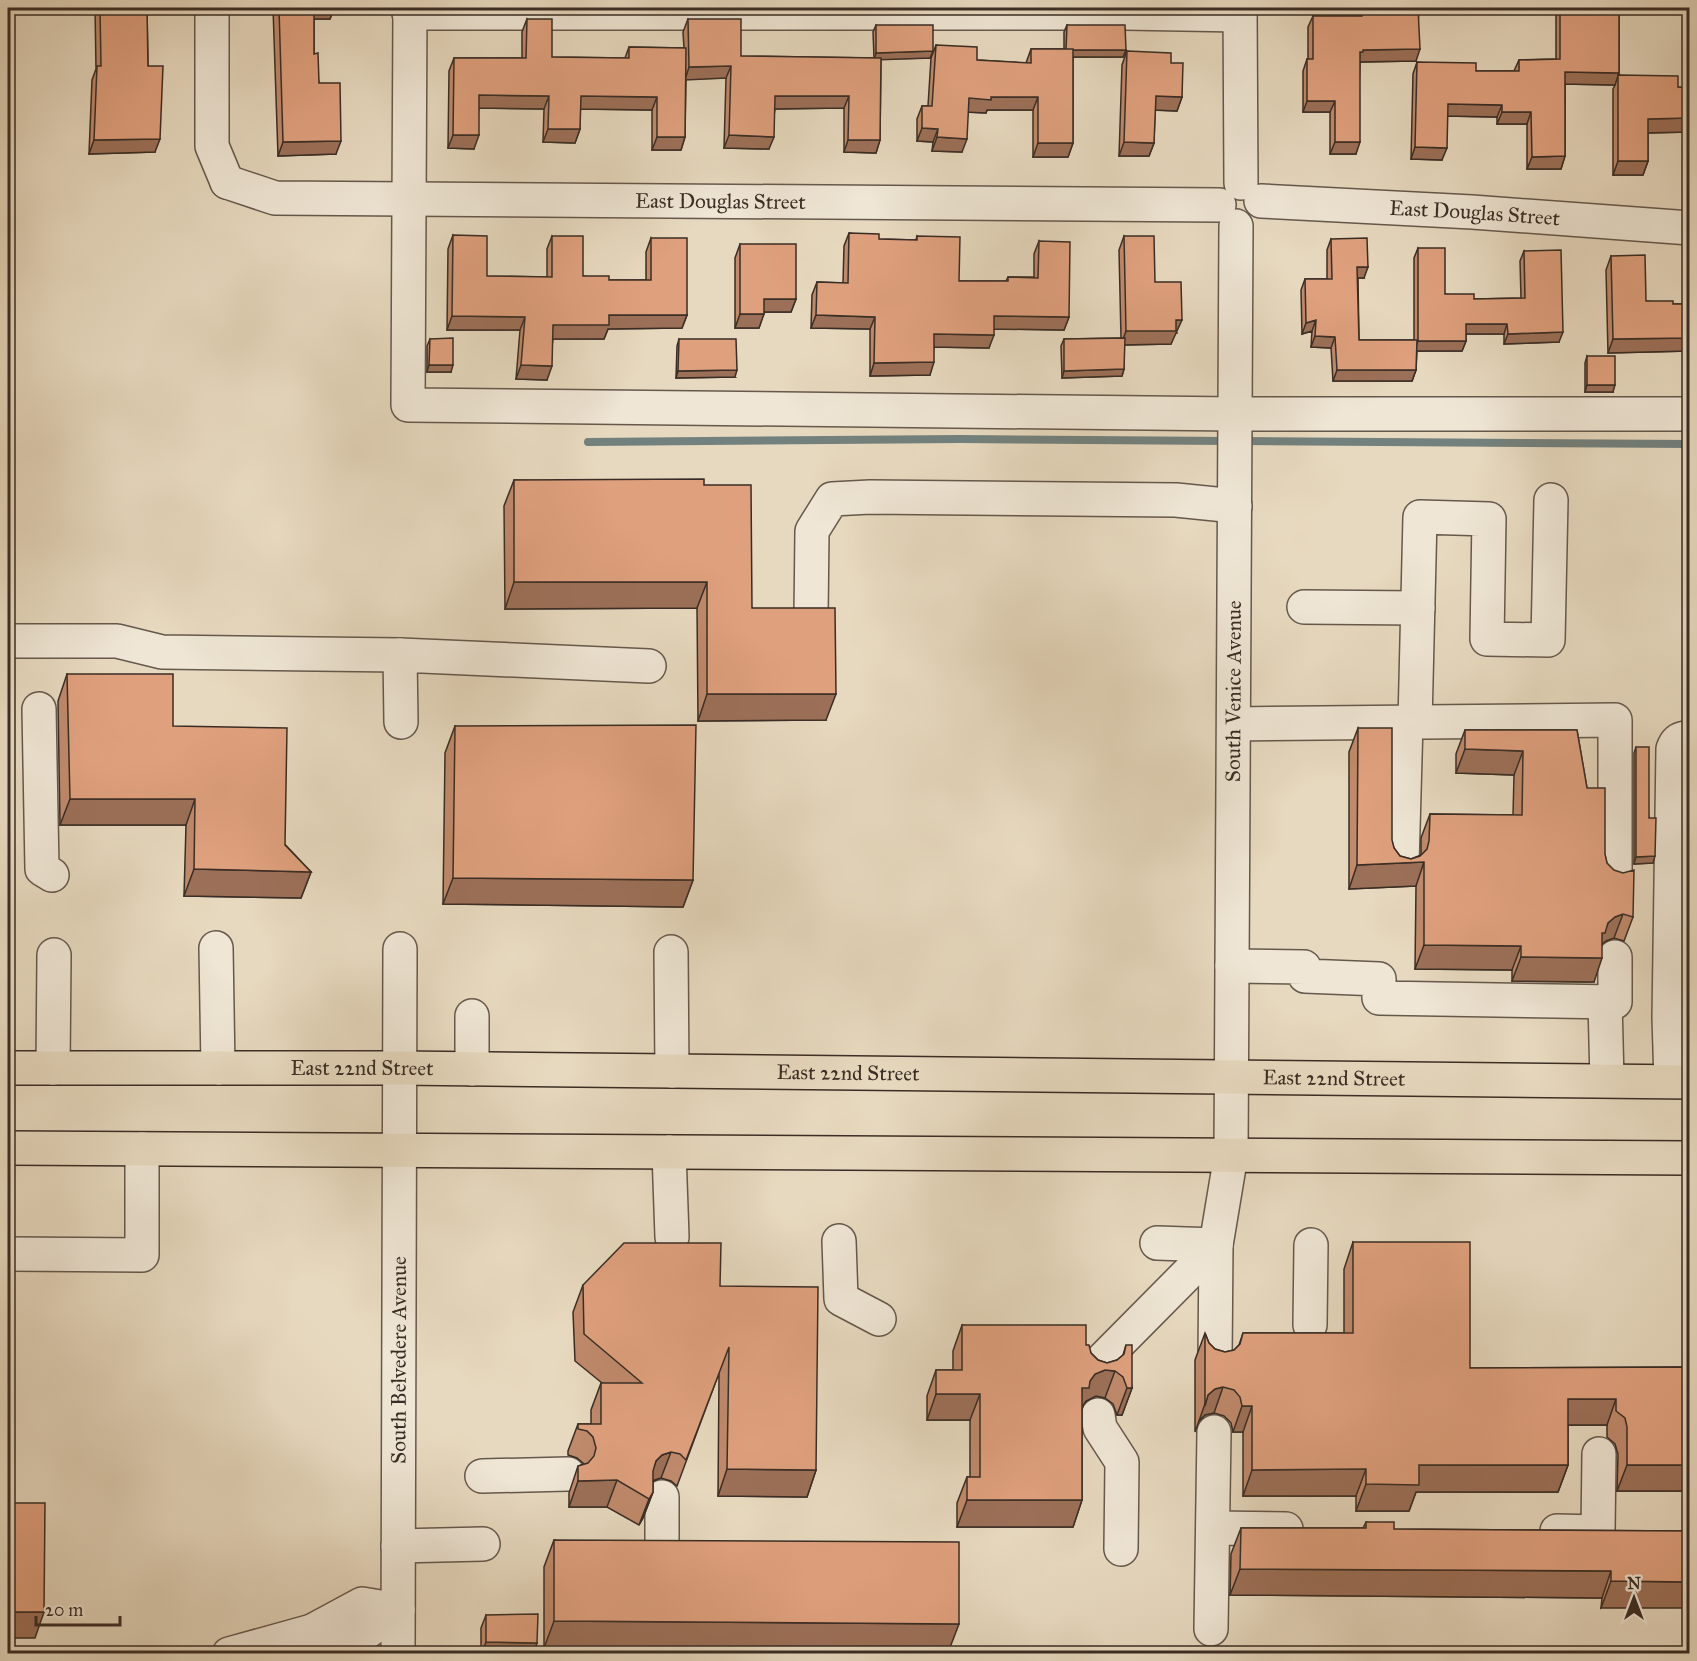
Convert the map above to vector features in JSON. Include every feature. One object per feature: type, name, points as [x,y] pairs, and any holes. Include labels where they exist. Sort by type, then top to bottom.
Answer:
[{"type":"main road","name":"East 22nd Street","points":[[8,1068],[400,1068],[1680,1081]]},
{"type":"main road","points":[[8,1148],[1689,1158]]},
{"type":"street","name":"East Douglas Street","points":[[212,8],[212,146],[221,187],[276,198],[1239,204],[1472,212],[1689,228]]},
{"type":"street","points":[[1240,11],[1124,13],[410,10],[408,405],[1235,414],[1689,414]]},
{"type":"street","name":"South Venice Avenue","points":[[1215,1360],[1216,1245],[1231,1155],[1235,414],[1240,11]]},
{"type":"street","points":[[812,616],[812,531],[832,499],[870,497],[1176,500],[1235,506]]},
{"type":"street","points":[[1402,864],[1418,608],[1420,517],[1489,519],[1487,639],[1548,640],[1551,500]]},
{"type":"street","points":[[1305,607],[1418,608]]},
{"type":"street","points":[[8,641],[117,641],[162,652],[400,655],[649,666]]},
{"type":"street","points":[[400,655],[401,722]]},
{"type":"street","points":[[39,710],[42,869],[52,875]]},
{"type":"street","points":[[1234,724],[1615,720],[1615,878]]},
{"type":"street","points":[[1680,1081],[1669,1018],[1673,749],[1680,738],[1685,738]]},
{"type":"street","points":[[216,948],[218,1068]]},
{"type":"street","name":"South Belvedere Avenue","points":[[398,1653],[400,949]]},
{"type":"street","points":[[671,952],[672,1071]]},
{"type":"street","points":[[53,1068],[54,955]]},
{"type":"street","points":[[1232,966],[1304,967],[1305,976],[1379,979],[1379,998],[1616,1002],[1616,957]]},
{"type":"street","points":[[1605,1002],[1607,1080]]},
{"type":"street","points":[[472,1016],[472,1069]]},
{"type":"street","points":[[8,1254],[142,1255],[142,1149]]},
{"type":"street","points":[[669,1152],[672,1237]]},
{"type":"street","points":[[839,1241],[841,1299],[879,1320]]},
{"type":"street","points":[[1158,1243],[1216,1245]]},
{"type":"street","points":[[1098,1371],[1098,1364],[1216,1245]]},
{"type":"street","points":[[1310,1325],[1311,1245]]},
{"type":"street","points":[[1098,1414],[1100,1428],[1122,1462],[1121,1549]]},
{"type":"street","points":[[1211,1629],[1214,1432]]},
{"type":"street","points":[[1528,1531],[1599,1532],[1599,1454]]},
{"type":"street","points":[[482,1476],[568,1474]]},
{"type":"street","points":[[662,1497],[663,1547]]},
{"type":"street","points":[[1213,1528],[1316,1529]]},
{"type":"street","points":[[398,1546],[483,1544]]},
{"type":"street","points":[[228,1653],[312,1631],[362,1604],[398,1610]]},
{"type":"building","points":[[100,8],[147,8],[148,66],[163,66],[160,139],[94,140],[97,66],[101,66]]},
{"type":"building","points":[[279,8],[314,8],[314,54],[318,53],[319,83],[340,83],[341,141],[283,142]]},
{"type":"building","points":[[1362,8],[1418,8],[1420,49],[1363,50],[1360,52],[1360,142],[1335,142],[1335,101],[1307,101],[1307,59],[1313,59],[1313,16],[1362,16]]},
{"type":"building","points":[[1560,8],[1619,8],[1619,73],[1565,72],[1565,156],[1532,157],[1531,112],[1502,112],[1502,105],[1448,104],[1447,148],[1415,147],[1417,62],[1476,63],[1476,71],[1519,71],[1519,60],[1560,59]]},
{"type":"building","points":[[527,19],[552,19],[552,57],[629,58],[629,47],[686,48],[685,137],[657,137],[657,97],[581,96],[580,129],[548,129],[549,96],[479,95],[479,135],[453,135],[454,58],[526,58]]},
{"type":"building","points":[[688,19],[741,19],[741,56],[881,58],[880,140],[848,140],[849,96],[775,96],[774,137],[729,135],[731,66],[689,67]]},
{"type":"building","points":[[876,25],[933,25],[933,51],[876,53]]},
{"type":"building","points":[[1067,25],[1125,25],[1126,50],[1066,49]]},
{"type":"building","points":[[936,45],[977,47],[977,60],[1031,63],[1031,49],[1073,49],[1073,143],[1038,143],[1038,97],[991,97],[991,100],[969,98],[967,139],[937,137],[938,129],[922,128],[922,106],[932,106]]},
{"type":"building","points":[[1127,51],[1171,53],[1171,63],[1183,63],[1182,97],[1156,96],[1154,143],[1124,142]]},
{"type":"building","points":[[1618,75],[1678,76],[1678,87],[1689,88],[1689,118],[1648,119],[1648,161],[1618,161]]},
{"type":"building","points":[[849,233],[879,234],[879,239],[917,240],[917,236],[960,237],[959,281],[1008,281],[1008,277],[1038,278],[1039,241],[1070,242],[1069,317],[994,316],[994,335],[934,334],[934,362],[874,363],[875,317],[816,315],[817,282],[848,283]]},
{"type":"building","points":[[453,235],[487,236],[487,276],[552,277],[552,236],[583,236],[583,276],[609,276],[609,280],[651,280],[651,238],[687,238],[687,315],[609,315],[609,325],[553,325],[552,366],[521,365],[525,317],[452,316]]},
{"type":"building","points":[[1124,236],[1154,236],[1155,282],[1181,282],[1182,320],[1176,320],[1176,331],[1126,331]]},
{"type":"building","points":[[1367,238],[1368,267],[1357,267],[1359,340],[1417,340],[1416,370],[1337,370],[1335,337],[1315,336],[1316,320],[1306,323],[1305,279],[1332,279],[1331,239]]},
{"type":"building","points":[[740,244],[796,244],[796,299],[764,299],[764,314],[740,314]]},
{"type":"building","points":[[1418,248],[1445,248],[1445,294],[1474,294],[1474,299],[1525,298],[1524,251],[1561,250],[1563,332],[1508,334],[1507,324],[1466,324],[1466,341],[1418,341]]},
{"type":"building","points":[[1645,255],[1646,301],[1673,301],[1673,304],[1689,304],[1689,338],[1613,339],[1611,256]]},
{"type":"building","points":[[453,338],[453,365],[429,365],[430,339]]},
{"type":"building","points":[[1125,338],[1124,369],[1064,371],[1064,339]]},
{"type":"building","points":[[679,339],[736,339],[737,370],[678,371]]},
{"type":"building","points":[[1587,356],[1615,356],[1615,385],[1587,385]]},
{"type":"building","points":[[704,479],[704,485],[751,485],[752,608],[835,608],[836,694],[707,694],[707,582],[514,582],[514,480]]},
{"type":"building","points":[[67,674],[173,674],[173,726],[287,728],[285,845],[311,872],[194,869],[195,799],[70,799]]},
{"type":"building","points":[[696,725],[693,880],[453,878],[455,726]]},
{"type":"building","points":[[1358,728],[1392,728],[1392,840],[1400,856],[1411,859],[1420,856],[1427,849],[1430,814],[1522,815],[1523,751],[1465,749],[1465,730],[1577,730],[1587,788],[1605,788],[1607,863],[1614,870],[1623,873],[1634,870],[1633,917],[1623,914],[1608,923],[1605,933],[1602,933],[1602,958],[1521,957],[1521,946],[1424,945],[1424,862],[1357,865]]},
{"type":"building","points":[[1636,747],[1649,747],[1649,818],[1656,818],[1655,856],[1636,857]]},
{"type":"building","points":[[1353,1242],[1470,1242],[1470,1368],[1689,1367],[1689,1465],[1627,1465],[1627,1427],[1625,1418],[1616,1411],[1616,1399],[1568,1399],[1568,1465],[1419,1465],[1419,1485],[1366,1484],[1366,1469],[1252,1470],[1252,1406],[1242,1406],[1240,1397],[1234,1390],[1223,1387],[1215,1389],[1208,1395],[1205,1406],[1205,1333],[1209,1343],[1215,1349],[1225,1352],[1234,1350],[1240,1344],[1243,1333],[1353,1333]]},
{"type":"building","points":[[624,1243],[721,1243],[720,1286],[818,1287],[816,1470],[727,1469],[729,1347],[686,1460],[680,1454],[671,1452],[662,1455],[656,1461],[653,1471],[653,1492],[649,1499],[617,1480],[578,1481],[578,1466],[588,1463],[594,1456],[596,1448],[593,1437],[587,1431],[578,1429],[578,1424],[601,1424],[601,1383],[642,1383],[584,1334],[583,1285]]},
{"type":"building","points":[[962,1325],[1086,1325],[1086,1345],[1089,1345],[1091,1353],[1098,1360],[1107,1363],[1117,1360],[1124,1354],[1126,1345],[1132,1345],[1132,1388],[1127,1388],[1123,1377],[1115,1371],[1105,1370],[1095,1374],[1090,1381],[1089,1388],[1082,1388],[1082,1500],[967,1500],[967,1477],[980,1477],[980,1394],[936,1394],[936,1370],[962,1370]]},
{"type":"building","points":[[8,1503],[45,1503],[44,1612],[8,1612]]},
{"type":"building","points":[[1366,1522],[1394,1522],[1394,1529],[1689,1531],[1689,1582],[1611,1581],[1611,1571],[1240,1569],[1241,1528],[1366,1528]]},
{"type":"building","points":[[554,1540],[959,1542],[959,1624],[554,1621]]},
{"type":"building","points":[[538,1614],[537,1643],[486,1642],[486,1615]]},
{"type":"waterway","points":[[588,442],[960,439],[1227,441]]},
{"type":"waterway","points":[[1240,441],[1690,444]]}]
